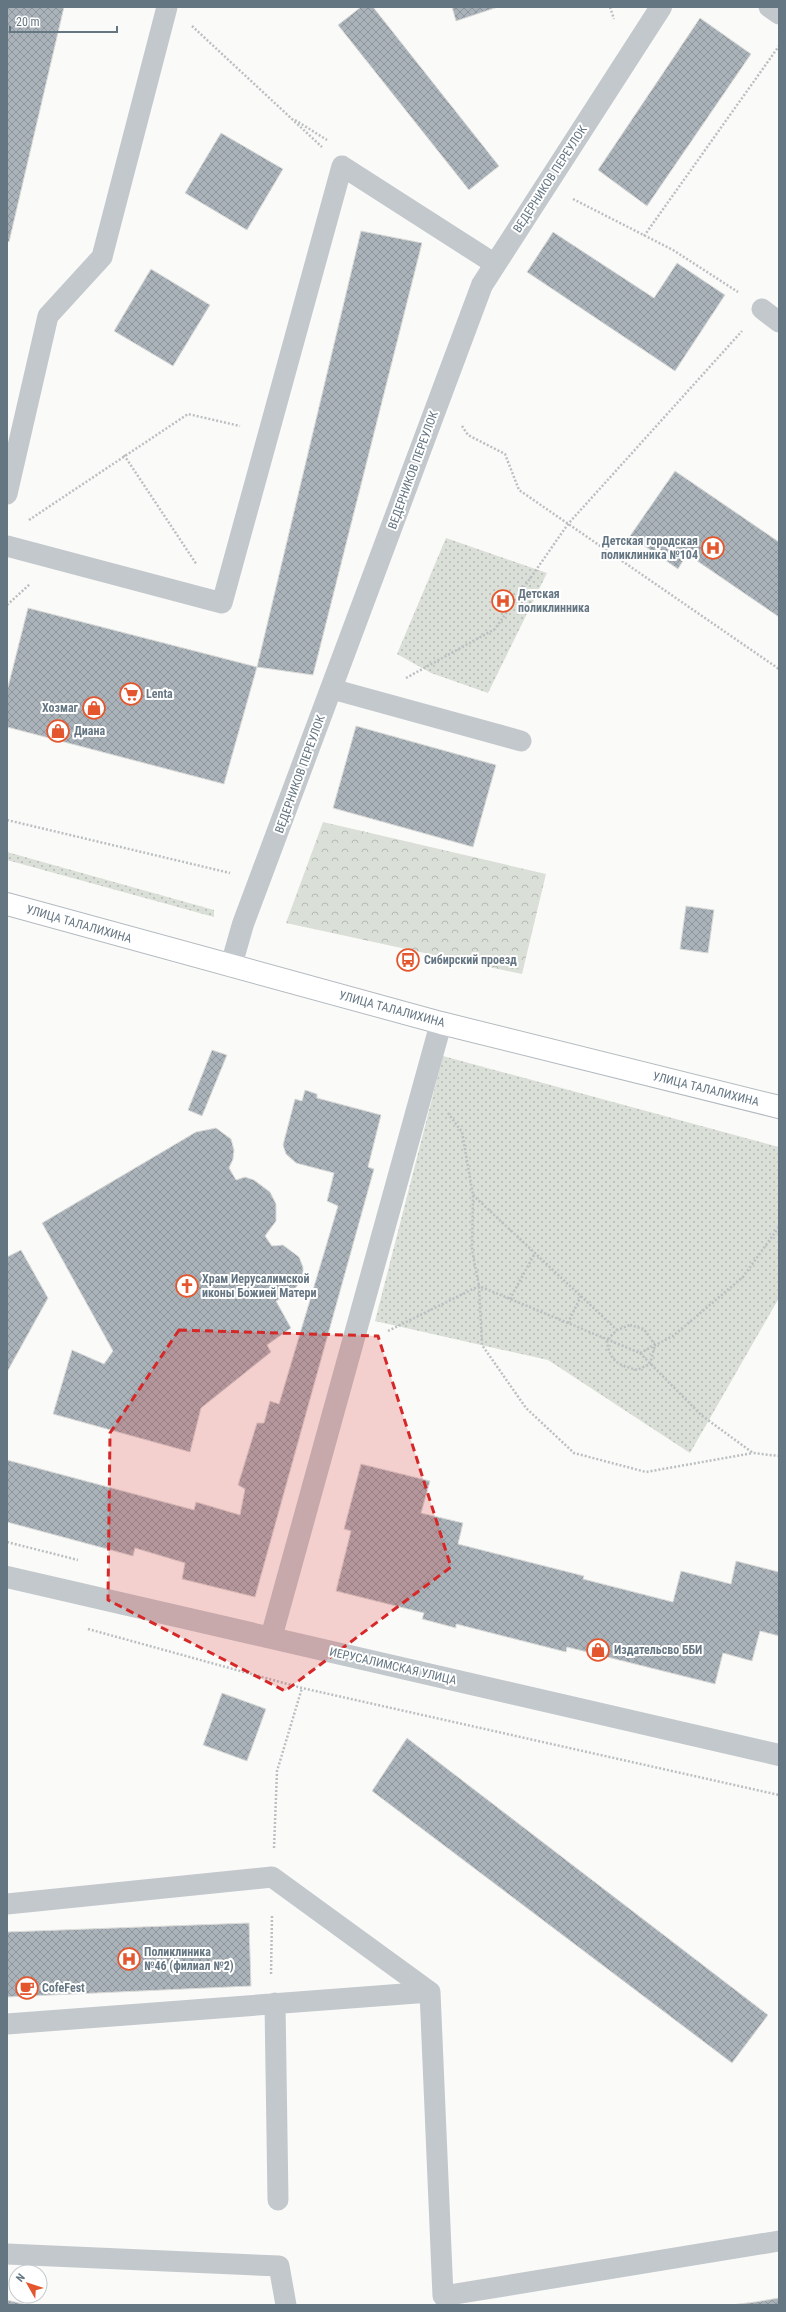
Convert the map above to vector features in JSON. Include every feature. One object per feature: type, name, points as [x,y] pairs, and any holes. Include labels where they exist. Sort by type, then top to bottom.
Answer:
[{"type":"street","name":"ВЕДЕРНИКОВ ПЕРЕУЛОК","points":[[230,966],[243,924],[261,880],[482,284],[661,7]]},
{"type":"street","name":"УЛИЦА ТАЛАЛИХИНА","points":[[7,904],[441,1023],[779,1107]]},
{"type":"street","points":[[271,1638],[441,1023]]},
{"type":"street","name":"ИЕРУСАЛИМСКАЯ УЛИЦА","points":[[7,1577],[779,1755]]},
{"type":"lane","points":[[7,494],[48,316],[102,257],[167,7]]},
{"type":"lane","points":[[769,7],[779,14]]},
{"type":"lane","points":[[7,546],[222,603],[342,166],[495,264]]},
{"type":"lane","points":[[762,308],[779,322]]},
{"type":"lane","points":[[332,689],[521,741]]},
{"type":"lane","points":[[7,1904],[272,1877],[430,1992]]},
{"type":"lane","points":[[7,2024],[430,1992]]},
{"type":"lane","points":[[430,1992],[441,2301],[779,2241]]},
{"type":"lane","points":[[273,2003],[278,2200]]},
{"type":"lane","points":[[7,2254],[279,2266],[286,2305]]},
{"type":"path","points":[[610,7],[614,19]]},
{"type":"path","points":[[188,23],[342,166]]},
{"type":"path","points":[[644,236],[779,46]]},
{"type":"path","points":[[368,699],[495,629],[568,524],[762,308],[673,250],[572,199]]},
{"type":"path","points":[[442,390],[468,435],[505,454],[519,490],[779,669]]},
{"type":"path","points":[[27,522],[124,455],[188,414],[270,432]]},
{"type":"path","points":[[124,455],[222,603]]},
{"type":"path","points":[[7,820],[261,880]]},
{"type":"path","points":[[424,1082],[462,1132],[473,1195],[472,1250],[478,1286],[482,1345],[526,1408],[574,1453],[646,1472],[753,1453],[779,1456]]},
{"type":"path","points":[[473,1195],[617,1330]]},
{"type":"path","points":[[640,1353],[672,1336],[743,1277],[779,1227]]},
{"type":"path","points":[[510,1299],[535,1253]]},
{"type":"path","points":[[350,1350],[478,1286],[640,1353],[701,1415],[753,1453]]},
{"type":"path","points":[[568,1323],[581,1296]]},
{"type":"path","points":[[630,1325],[644,1329],[655,1346],[650,1364],[637,1370],[619,1365],[608,1351],[607,1340],[617,1330],[630,1325]]},
{"type":"path","points":[[83,1627],[302,1688],[779,1795]]},
{"type":"path","points":[[273,2003],[272,1877],[278,1771],[302,1688]]},
{"type":"highlighted area","points":[[179,1330],[378,1336],[451,1567],[285,1691],[108,1600],[110,1433]]},
{"type":"green space","points":[[446,538],[547,573],[488,693],[431,673],[397,654]]},
{"type":"green space","points":[[323,822],[546,874],[522,974],[286,923]]},
{"type":"green space","points":[[7,852],[214,910],[214,917],[7,860]]},
{"type":"green space","points":[[443,1056],[779,1147],[779,1298],[690,1453],[548,1360],[375,1321]]},
{"type":"building","points":[[7,7],[64,7],[9,242],[7,241]]},
{"type":"building","points":[[361,7],[373,7],[499,166],[469,190],[338,25]]},
{"type":"building","points":[[452,7],[498,7],[456,21]]},
{"type":"building","points":[[700,18],[751,54],[647,206],[598,170]]},
{"type":"building","points":[[221,133],[283,169],[247,230],[185,193]]},
{"type":"building","points":[[361,231],[422,243],[313,675],[257,667]]},
{"type":"building","points":[[553,232],[654,298],[677,263],[725,295],[675,371],[527,272]]},
{"type":"building","points":[[151,269],[210,305],[173,366],[114,331]]},
{"type":"building","name":"Детская городская поликлиника №104","points":[[675,471],[779,542],[779,617],[687,554],[678,569],[630,536]]},
{"type":"building","points":[[28,608],[257,667],[224,784],[7,727],[7,691]]},
{"type":"building","points":[[356,726],[496,765],[473,847],[333,808]]},
{"type":"building","points":[[686,906],[714,910],[708,953],[680,949]]},
{"type":"building","points":[[212,1050],[227,1055],[202,1116],[188,1110]]},
{"type":"building","points":[[305,1090],[317,1094],[317,1098],[381,1115],[368,1167],[374,1169],[255,1597],[182,1579],[185,1563],[135,1548],[133,1556],[7,1522],[7,1460],[194,1510],[196,1502],[240,1515],[245,1489],[238,1485],[257,1423],[264,1423],[270,1401],[279,1404],[338,1206],[327,1201],[334,1173],[296,1163],[286,1154],[283,1145],[295,1099],[302,1101]]},
{"type":"building","name":"Храм Иерусалимской иконы Божией Матери","points":[[216,1128],[231,1139],[234,1150],[233,1159],[229,1168],[236,1180],[245,1177],[254,1180],[270,1192],[276,1204],[276,1221],[265,1236],[272,1246],[283,1245],[299,1257],[303,1267],[303,1279],[292,1292],[276,1301],[291,1328],[267,1345],[271,1352],[201,1408],[190,1452],[53,1414],[72,1350],[104,1364],[113,1351],[42,1223],[196,1132]]},
{"type":"building","points":[[21,1250],[48,1298],[7,1372],[7,1257]]},
{"type":"building","points":[[361,1464],[430,1481],[421,1513],[463,1523],[458,1544],[584,1576],[583,1579],[673,1602],[681,1571],[731,1584],[736,1561],[779,1572],[779,1636],[760,1631],[752,1661],[723,1653],[715,1684],[567,1647],[566,1652],[456,1624],[456,1628],[422,1619],[424,1613],[336,1591],[351,1531],[344,1529]]},
{"type":"building","points":[[222,1693],[266,1709],[247,1761],[203,1745]]},
{"type":"building","points":[[407,1738],[768,2015],[732,2063],[372,1791]]},
{"type":"building","name":"Поликлиника №46 (филиал №2)","points":[[249,1923],[251,1986],[7,1997],[7,1932]]},
{"type":"building","points":[[779,2298],[779,2305],[731,2305],[755,2302]]},
{"type":"building","points":[[7,2300],[8,2304],[27,2305],[7,2305]]},
{"type":"place","name":"Детская городская поликлиника №104","points":[[713,548]]},
{"type":"place","name":"Детская поликлинника","points":[[503,601]]},
{"type":"place","name":"Lenta","points":[[131,694]]},
{"type":"place","name":"Хозмаг","points":[[94,708]]},
{"type":"place","name":"Диана","points":[[58,731]]},
{"type":"place","name":"Сибирский проезд","points":[[408,960]]},
{"type":"place","name":"Храм Иерусалимской иконы Божией Матери","points":[[187,1286]]},
{"type":"place","name":"Издательсво ББИ","points":[[598,1650]]},
{"type":"place","name":"Поликлиника №46 (филиал №2)","points":[[129,1959]]},
{"type":"place","name":"CofeFest","points":[[27,1988]]}]
